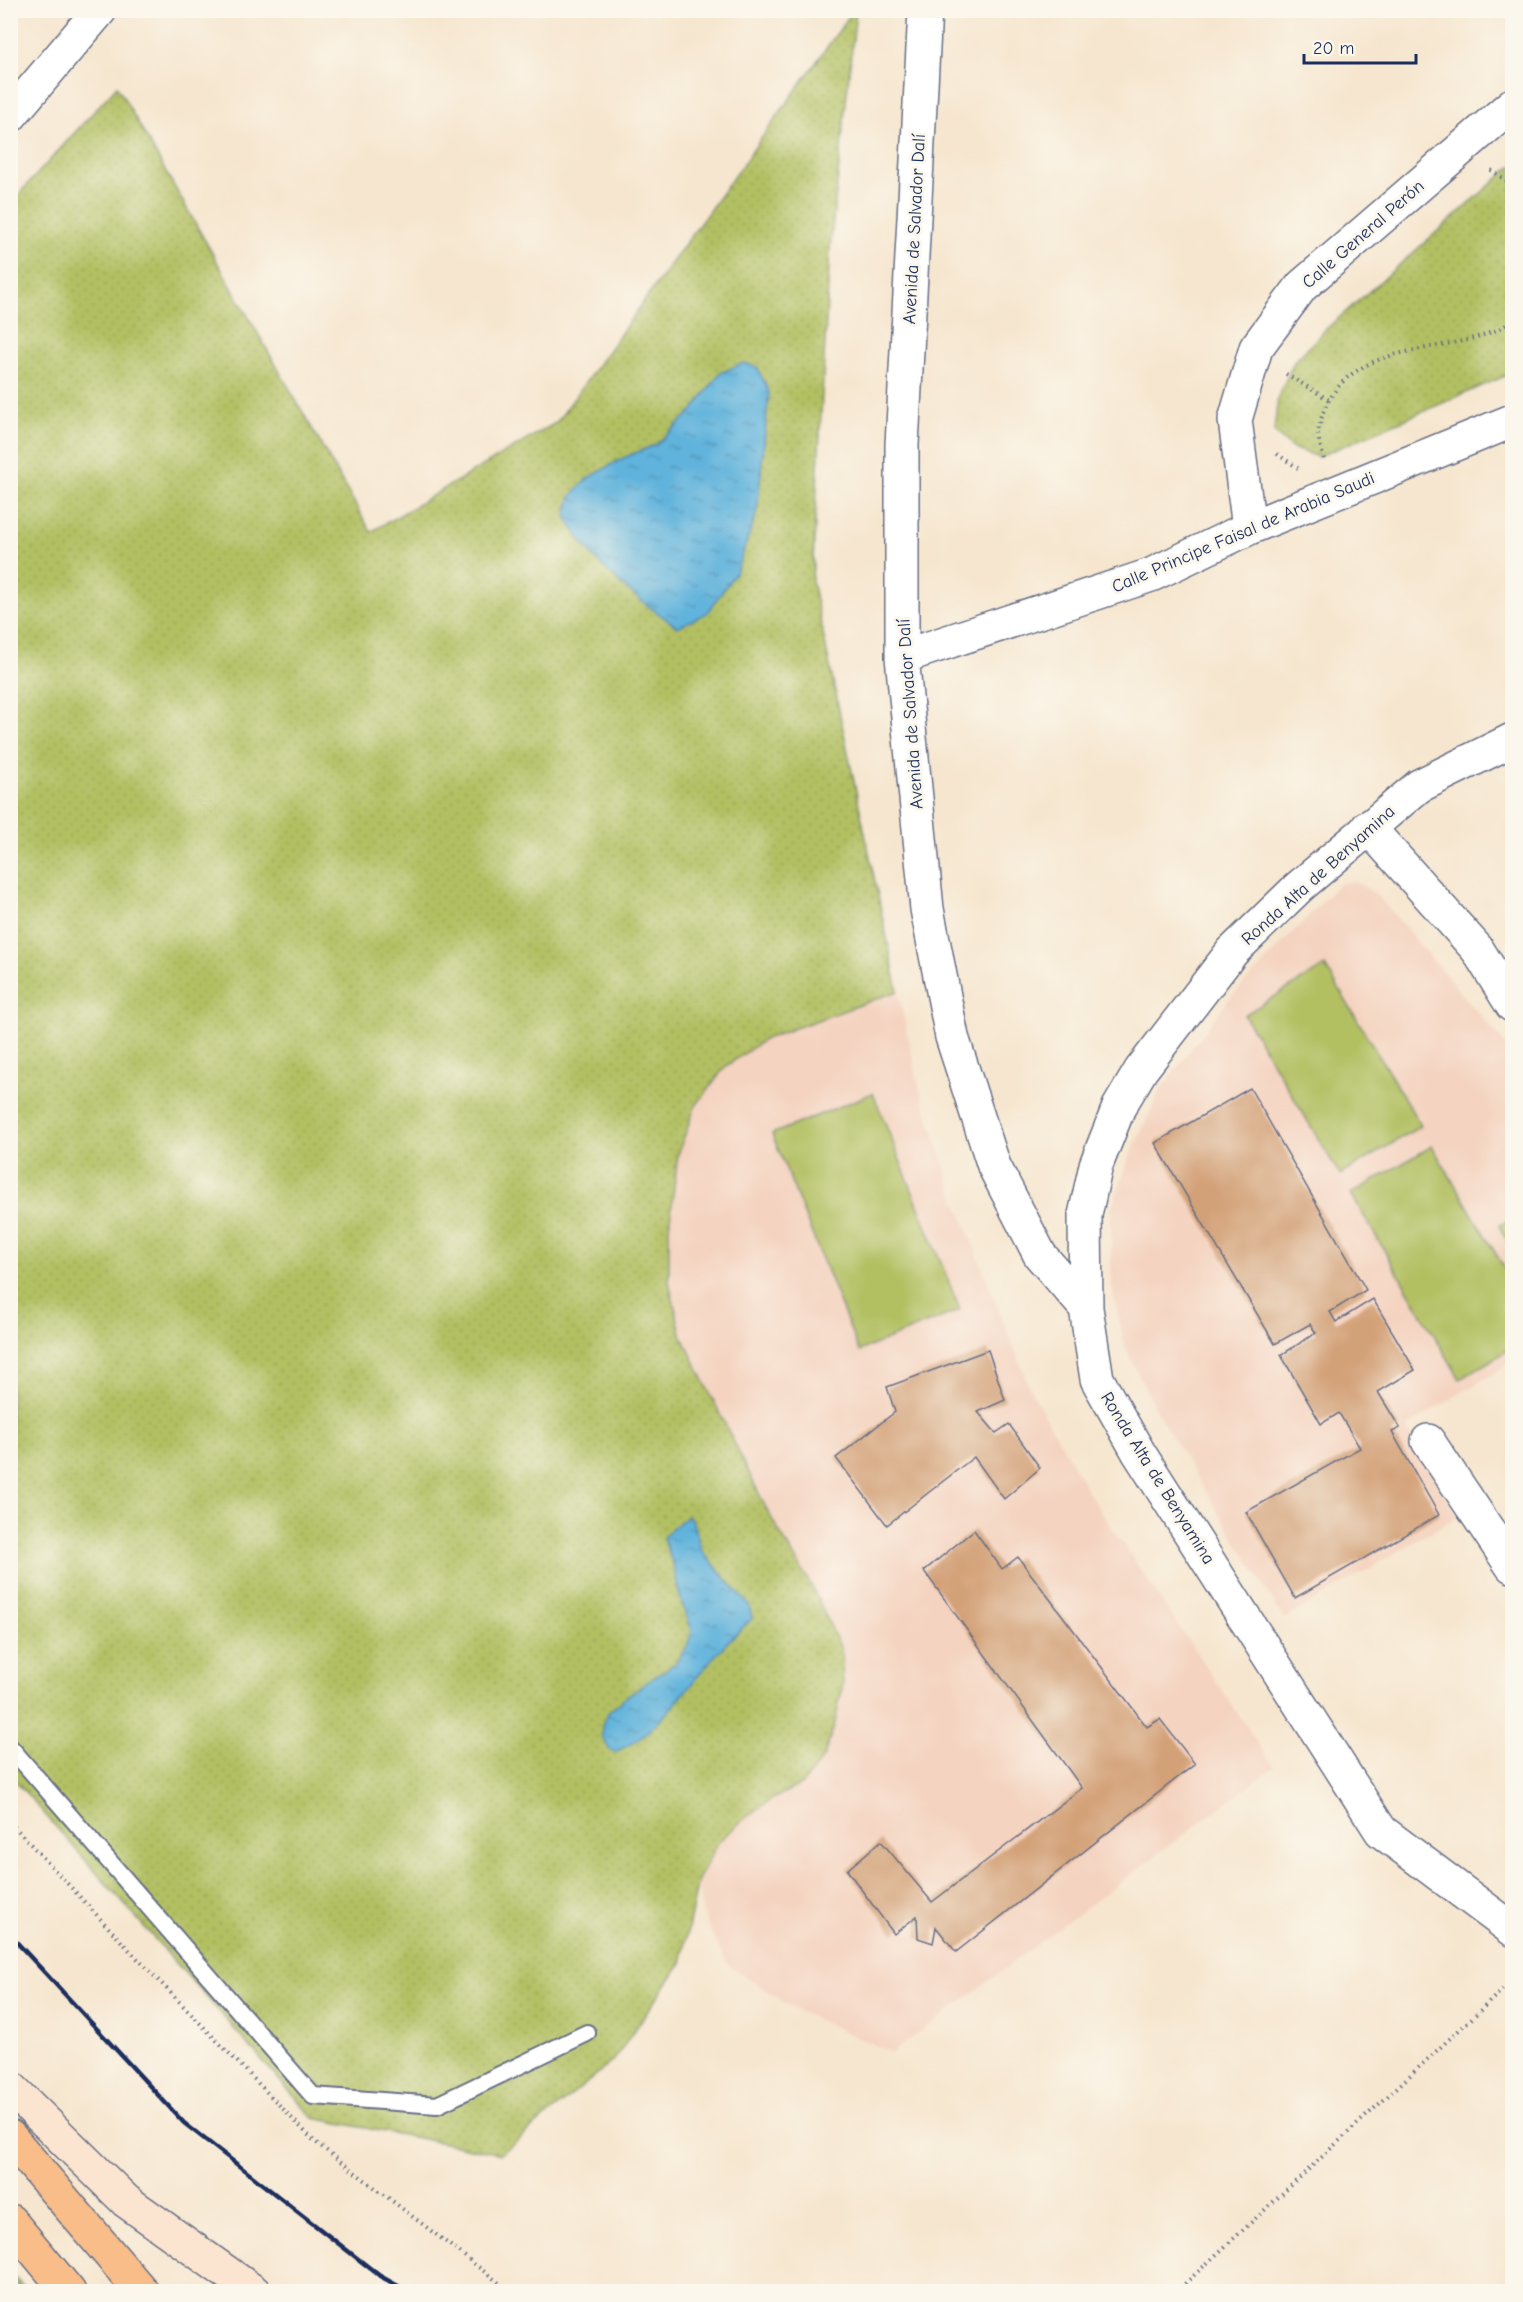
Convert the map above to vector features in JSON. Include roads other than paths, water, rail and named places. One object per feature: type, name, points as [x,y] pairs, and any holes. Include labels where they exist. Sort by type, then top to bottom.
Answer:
[{"type":"main road","points":[[10,2087],[126,2200],[254,2292]]},
{"type":"main road","points":[[10,2137],[142,2292]]},
{"type":"main road","points":[[10,2221],[69,2292]]},
{"type":"street","points":[[10,116],[100,10]]},
{"type":"street","name":"Avenida de Salvador Dalí","points":[[925,10],[902,446],[903,657],[927,909],[952,1037],[994,1166],[1040,1255],[1086,1308]]},
{"type":"street","name":"Calle General Perón","points":[[1249,528],[1235,420],[1256,348],[1302,286],[1512,105]]},
{"type":"street","name":"Calle Principe Faisal de Arabia Saudi","points":[[903,657],[1151,575],[1249,528],[1512,421]]},
{"type":"street","name":"Ronda Alta de Benyamina","points":[[1512,740],[1419,786],[1299,887],[1232,952],[1141,1070],[1119,1107],[1095,1165],[1085,1215],[1086,1308],[1097,1379],[1139,1453],[1381,1832],[1512,1929]]},
{"type":"street","points":[[1368,827],[1477,949],[1512,1005]]},
{"type":"street","points":[[1428,1441],[1512,1566]]},
{"type":"lane","points":[[10,1747],[313,2096],[437,2104],[588,2033]]},
{"type":"water","points":[[743,363],[757,367],[769,392],[757,512],[736,572],[707,613],[678,627],[646,605],[600,564],[575,533],[566,516],[571,496],[587,479],[621,459],[657,444],[693,410],[720,373]]},
{"type":"water","points":[[687,1516],[692,1520],[702,1551],[749,1605],[752,1619],[721,1648],[656,1724],[644,1735],[615,1752],[610,1750],[602,1737],[602,1725],[609,1712],[627,1696],[675,1663],[687,1647],[692,1631],[663,1537]]},
{"type":"railway","points":[[10,1935],[184,2123],[380,2276],[409,2292]]}]
